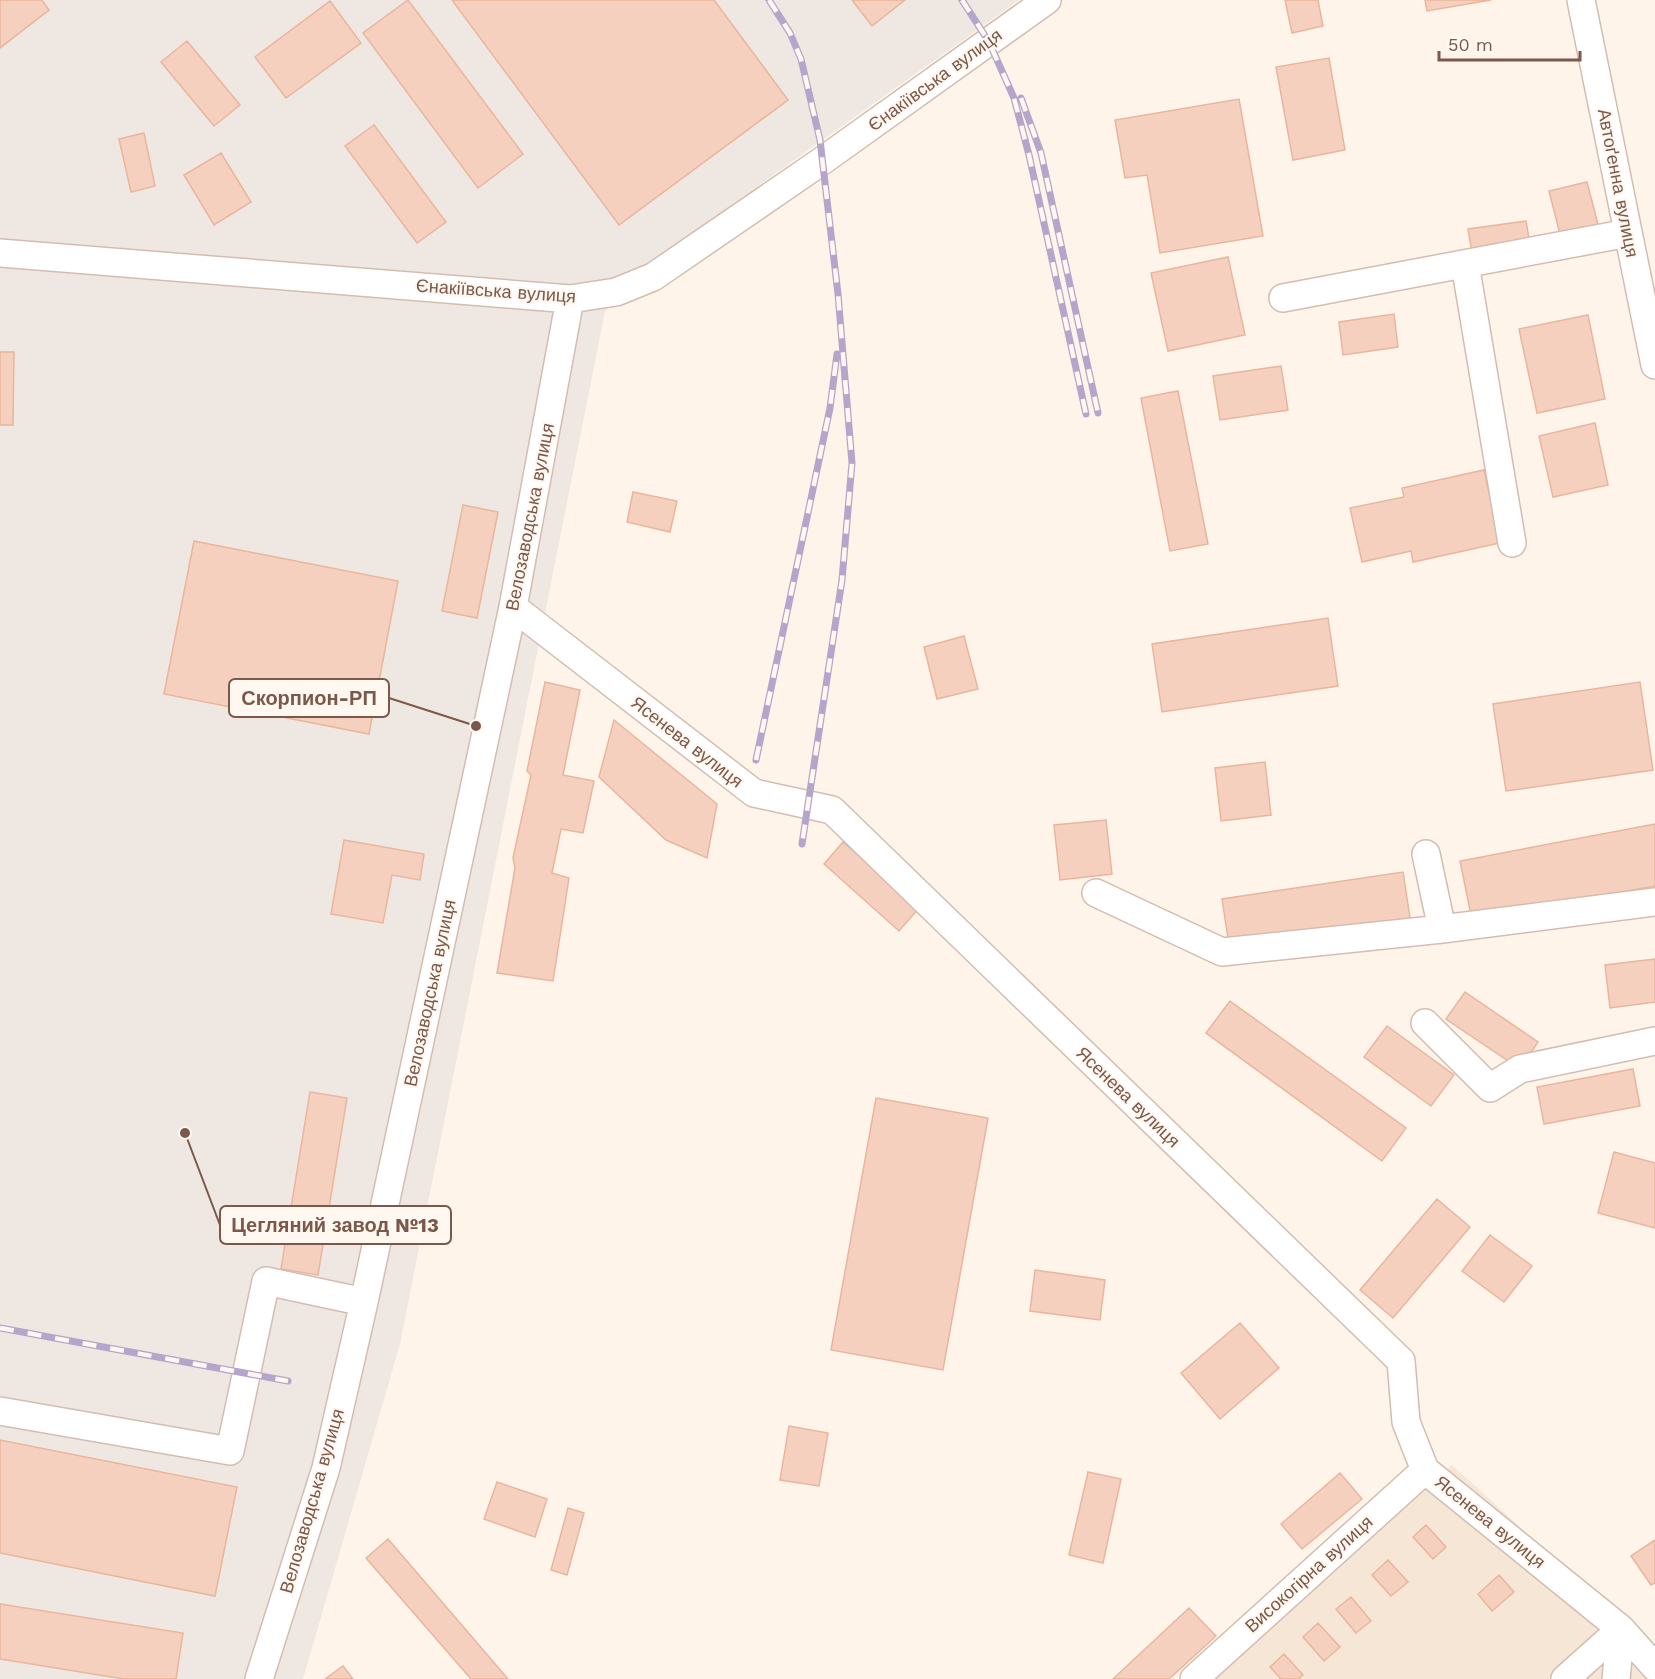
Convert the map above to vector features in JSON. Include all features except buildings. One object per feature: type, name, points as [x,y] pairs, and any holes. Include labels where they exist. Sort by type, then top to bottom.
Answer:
[{"type":"street","name":"Єнакіївська вулиця","points":[[0,253],[570,298],[616,292],[653,277],[822,161],[1047,0]]},
{"type":"street","name":"Автоґенна вулиця","points":[[1581,0],[1655,365]]},
{"type":"street","points":[[1283,298],[1628,233]]},
{"type":"street","points":[[1465,264],[1512,543]]},
{"type":"street","name":"Велозаводська вулиця","points":[[259,1679],[326,1468],[364,1302],[513,607],[570,298]]},
{"type":"street","name":"Ясенева вулиця","points":[[513,607],[754,793],[832,810],[1401,1360],[1406,1422],[1425,1470],[1621,1629],[1655,1667]]},
{"type":"street","points":[[1426,854],[1442,929]]},
{"type":"street","points":[[1096,894],[1222,952],[1442,929],[1655,902]]},
{"type":"street","points":[[1425,1023],[1490,1088],[1520,1070],[1655,1041]]},
{"type":"street","points":[[0,1411],[230,1451],[266,1281],[364,1302]]},
{"type":"street","name":"Високогірна вулиця","points":[[1194,1679],[1425,1470]]},
{"type":"street","points":[[1565,1679],[1621,1629]]},
{"type":"street","points":[[1616,1679],[1621,1629]]},
{"type":"shaded area","points":[[0,0],[1019,0],[672,247],[605,311],[400,1344],[303,1679],[0,1679]]},
{"type":"shaded area","points":[[1452,1465],[1623,1621],[1655,1679],[1214,1679]]},
{"type":"railway","points":[[769,0],[790,33],[801,59],[820,140],[838,294],[852,463],[842,580],[802,844]]},
{"type":"railway","points":[[962,0],[989,42],[1014,98],[1029,155],[1086,414]]},
{"type":"railway","points":[[1021,98],[1041,153],[1098,413]]},
{"type":"railway","points":[[756,760],[830,408],[837,354]]},
{"type":"railway","points":[[0,1328],[288,1381]]},
{"type":"place","name":"Скорпион-РП","points":[[476,726]]},
{"type":"place","name":"Цегляний завод №13","points":[[185,1133]]}]
